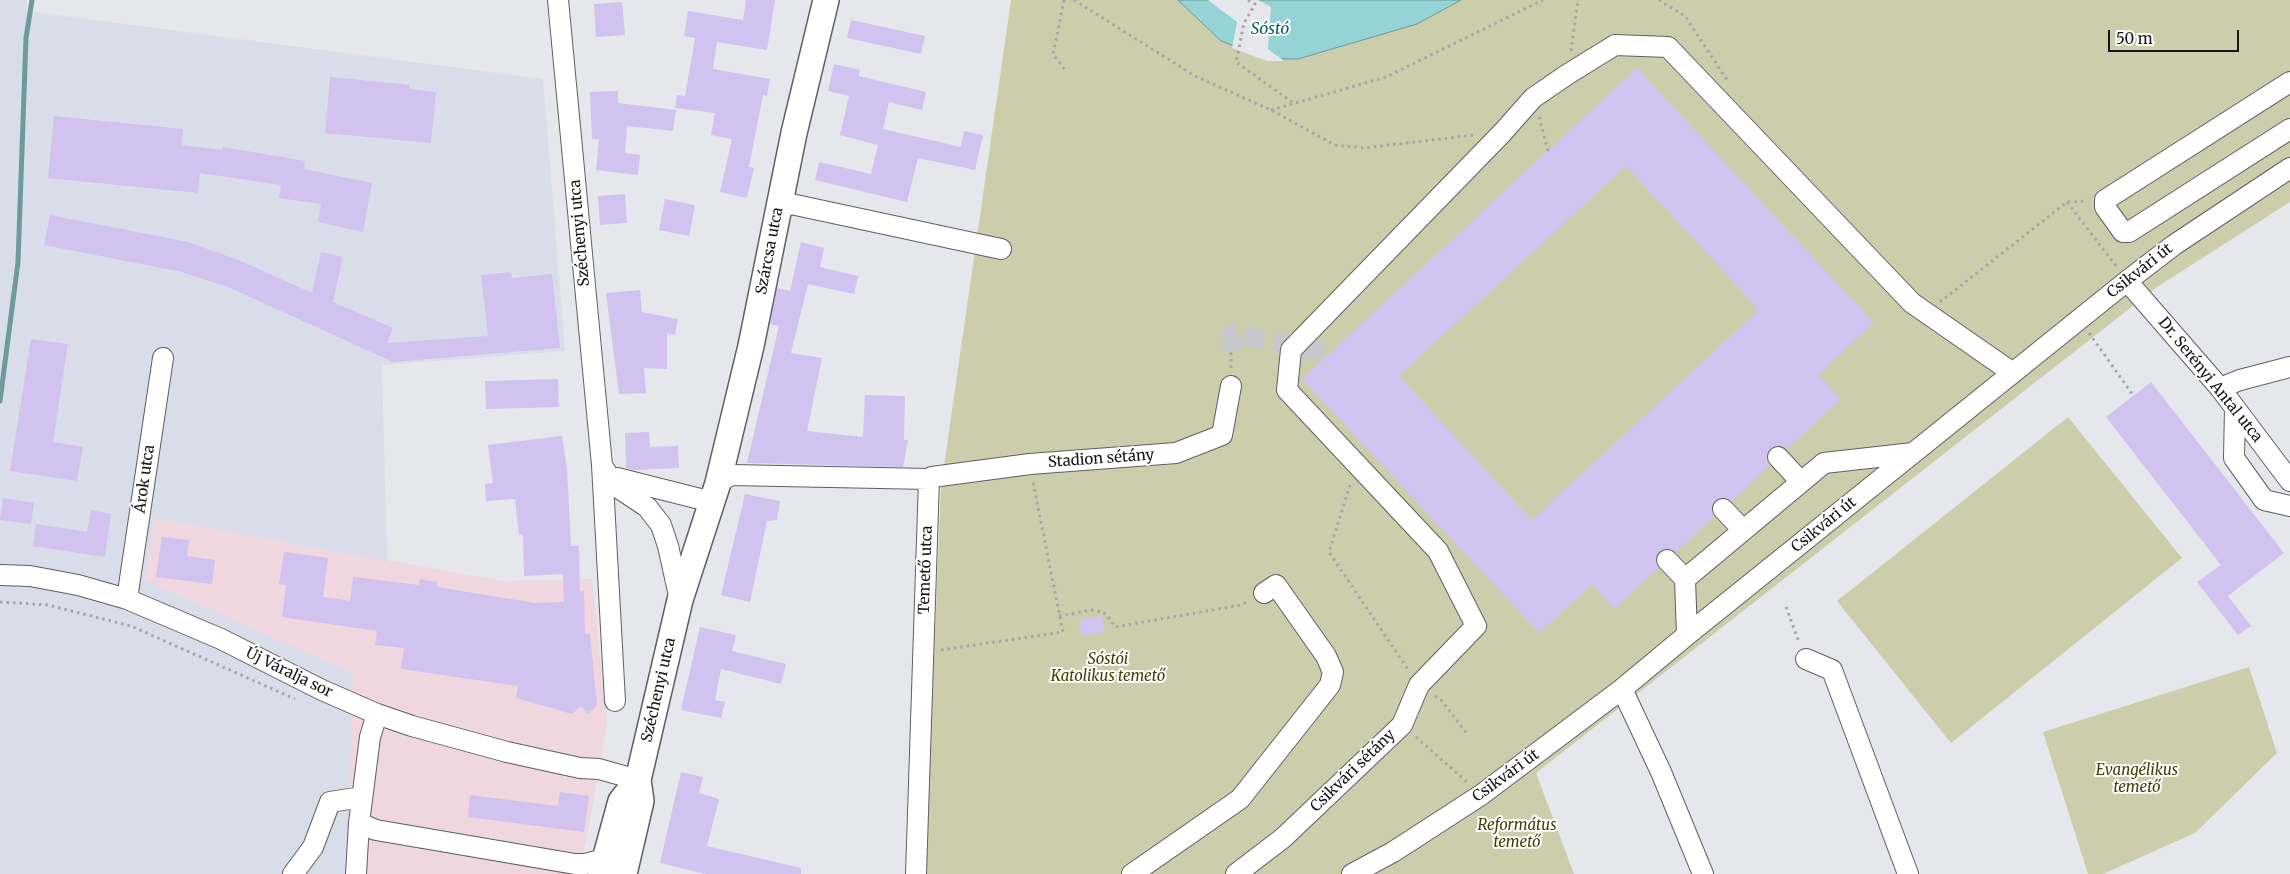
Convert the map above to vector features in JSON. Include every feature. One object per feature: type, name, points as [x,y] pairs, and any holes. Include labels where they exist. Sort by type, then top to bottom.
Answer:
[{"type":"main road","name":"Szárcsa utca","points":[[715,492],[751,346],[794,133],[826,0]]},
{"type":"main road","name":"Széchenyi utca","points":[[624,874],[641,801],[638,780],[680,600],[715,492]]},
{"type":"main road","name":"Széchenyi utca","points":[[600,869],[621,800],[638,780]]},
{"type":"street","name":"Széchenyi utca","points":[[558,0],[602,466],[615,702]]},
{"type":"street","points":[[1503,132],[1533,98],[1615,45],[1668,47],[1919,308],[2013,373]]},
{"type":"street","points":[[2290,82],[2104,200],[2105,207],[2123,232],[2129,232],[2290,129]]},
{"type":"street","name":"Csikvári sétány","points":[[1236,874],[1284,838],[1402,725],[1419,685],[1476,626],[1438,551],[1287,390],[1291,350],[1503,132]]},
{"type":"street","name":"Csikvári út","points":[[1352,874],[1393,852],[1481,795],[1622,689],[2174,244],[2290,168]]},
{"type":"street","points":[[778,208],[791,204],[1001,249]]},
{"type":"street","name":"Dr. Serényi Antal utca","points":[[2127,281],[2220,388],[2290,481]]},
{"type":"street","name":"Árok utca","points":[[127,600],[163,358]]},
{"type":"street","points":[[2220,388],[2240,380],[2290,367]]},
{"type":"street","name":"Stadion sétány","points":[[928,479],[932,476],[1030,464],[1176,453],[1222,435],[1231,386]]},
{"type":"street","points":[[2235,408],[2234,458],[2264,500],[2290,506]]},
{"type":"street","points":[[1685,579],[1824,463],[1913,453]]},
{"type":"street","points":[[1778,457],[1801,482]]},
{"type":"street","name":"Széchenyi utca","points":[[602,466],[614,485],[647,507],[661,525],[668,546],[680,600]]},
{"type":"street","points":[[602,466],[616,478],[715,492],[731,475],[928,479]]},
{"type":"street","name":"Temető utca","points":[[916,874],[928,479]]},
{"type":"street","points":[[1723,509],[1743,530]]},
{"type":"street","points":[[1668,560],[1685,579],[1687,635]]},
{"type":"street","name":"Új Váralja sor","points":[[0,575],[30,576],[78,585],[127,600],[221,639],[322,690],[377,714],[459,740],[580,768],[598,775],[638,780]]},
{"type":"street","points":[[1132,874],[1240,799],[1330,685],[1333,672],[1326,656],[1276,585],[1264,593]]},
{"type":"street","points":[[1806,659],[1832,670],[1908,874]]},
{"type":"street","points":[[1622,689],[1661,772],[1703,874]]},
{"type":"street","points":[[356,874],[362,797],[370,737],[377,714]]},
{"type":"street","points":[[293,874],[313,847],[330,802],[362,797]]},
{"type":"street","points":[[359,823],[376,830],[574,864],[585,864],[600,869]]},
{"type":"path","points":[[1064,0],[1053,54],[1066,71]]},
{"type":"path","points":[[1074,0],[1195,76],[1271,110],[1335,145],[1364,148],[1503,132]]},
{"type":"path","points":[[1248,0],[1255,4],[1244,23],[1236,62],[1292,102]]},
{"type":"path","points":[[1271,110],[1292,102],[1386,76],[1543,0]]},
{"type":"path","points":[[1568,74],[1578,0]]},
{"type":"path","points":[[1659,0],[1685,16],[1728,82]]},
{"type":"path","points":[[1533,98],[1548,151]]},
{"type":"path","points":[[1919,308],[2067,202],[2104,200]]},
{"type":"path","points":[[2067,202],[2127,281]]},
{"type":"path","points":[[2079,319],[2134,396]]},
{"type":"path","points":[[923,653],[1063,632],[1030,464]]},
{"type":"path","points":[[1345,506],[1329,552],[1419,685],[1441,700],[1468,734]]},
{"type":"path","points":[[1060,616],[1092,610],[1103,612],[1110,619],[1114,628],[1241,605],[1264,593]]},
{"type":"path","points":[[0,602],[48,605],[131,626],[295,699]]},
{"type":"path","points":[[1786,607],[1806,659]]},
{"type":"path","points":[[1402,725],[1481,795]]},
{"type":"shaded area","points":[[0,0],[27,0],[26,11],[543,79],[565,351],[382,365],[387,561],[154,518],[145,580],[353,673],[347,874],[0,874]]},
{"type":"shaded area","points":[[154,518],[502,581],[592,579],[607,725],[586,841],[577,874],[347,874],[145,580]]},
{"type":"green space","points":[[1011,0],[1178,0],[1221,41],[1296,0],[2290,0],[2290,202],[2157,287],[1536,773],[1574,874],[925,874],[941,487]]},
{"type":"green space","points":[[2068,417],[2182,558],[1951,743],[1837,601]]},
{"type":"green space","name":"Evangélikus temető","points":[[2249,667],[2277,753],[2195,833],[2103,874],[2088,874],[2043,732]]},
{"type":"water","name":"Sóstó","points":[[1178,0],[1461,0],[1417,24],[1298,59],[1268,59],[1221,41]]},
{"type":"pier","points":[[1208,0],[1258,0],[1271,7],[1268,49],[1284,61],[1267,61],[1232,48],[1237,22]]},
{"type":"building","points":[[746,0],[775,0],[767,50],[717,42],[713,69],[770,79],[767,96],[763,95],[749,167],[754,168],[747,198],[720,192],[732,139],[711,135],[715,113],[675,108],[677,95],[685,96],[695,38],[684,36],[688,11],[743,20]]},
{"type":"building","points":[[622,2],[625,35],[596,37],[594,4]]},
{"type":"building","points":[[851,20],[925,36],[921,54],[847,38]]},
{"type":"building","points":[[834,64],[860,70],[859,76],[926,92],[922,110],[889,102],[883,129],[961,147],[964,131],[983,135],[975,170],[918,158],[907,202],[815,180],[819,162],[871,174],[878,145],[840,135],[849,96],[828,91]]},
{"type":"building","points":[[1637,68],[1874,323],[1818,375],[1841,399],[1787,449],[1781,446],[1770,448],[1766,459],[1770,465],[1732,501],[1726,498],[1715,500],[1712,506],[1714,517],[1676,552],[1670,549],[1659,551],[1656,557],[1659,568],[1614,609],[1592,585],[1539,633],[1302,379]],"holes":[[[1626,166],[1759,310],[1532,520],[1399,376]]]},
{"type":"building","points":[[330,77],[410,85],[409,89],[436,92],[431,143],[325,133]]},
{"type":"building","points":[[618,91],[618,103],[676,110],[673,131],[627,126],[625,153],[640,155],[638,175],[596,170],[599,139],[592,139],[590,92]]},
{"type":"building","points":[[54,116],[183,129],[182,145],[223,150],[223,147],[305,161],[304,169],[372,183],[363,232],[318,222],[321,204],[279,198],[281,185],[200,173],[198,193],[48,178]]},
{"type":"building","points":[[625,194],[627,223],[600,225],[598,196]]},
{"type":"building","points":[[665,199],[695,205],[689,236],[659,230]]},
{"type":"building","points":[[50,215],[188,242],[241,261],[312,293],[321,252],[343,257],[333,302],[393,328],[387,343],[488,336],[481,275],[511,272],[512,278],[552,274],[560,348],[393,362],[228,287],[182,272],[44,245]]},
{"type":"building","points":[[801,242],[824,248],[820,267],[858,276],[854,294],[808,284],[791,353],[822,358],[807,431],[863,437],[865,395],[905,396],[904,440],[908,440],[903,467],[747,463],[779,326],[770,324],[777,288],[790,291]]},
{"type":"building","points":[[640,290],[642,312],[678,319],[675,335],[667,333],[667,369],[644,368],[646,393],[619,394],[606,293]]},
{"type":"building","points":[[31,339],[68,344],[53,442],[83,447],[77,481],[10,471]]},
{"type":"building","points":[[558,379],[559,407],[486,409],[485,381]]},
{"type":"building","points":[[2151,382],[2284,553],[2228,596],[2251,626],[2238,635],[2197,582],[2221,565],[2106,417]]},
{"type":"building","points":[[649,432],[650,447],[678,446],[679,468],[633,470],[626,468],[625,433]]},
{"type":"building","points":[[562,436],[567,469],[571,546],[579,546],[580,592],[584,591],[585,634],[590,634],[597,705],[588,714],[581,706],[572,714],[516,698],[518,686],[401,669],[404,648],[375,645],[377,631],[282,617],[286,585],[279,584],[284,552],[328,558],[323,597],[350,601],[353,577],[419,585],[420,579],[437,582],[437,587],[535,603],[564,602],[563,574],[524,576],[523,534],[519,535],[515,499],[486,501],[485,484],[493,483],[488,445]]},
{"type":"building","points":[[745,494],[780,501],[777,520],[767,521],[750,602],[721,595]]},
{"type":"building","points":[[3,498],[34,503],[31,524],[0,520]]},
{"type":"building","points":[[91,510],[111,514],[105,557],[33,546],[36,524],[87,532]]},
{"type":"building","points":[[162,537],[189,540],[187,556],[215,560],[212,584],[156,577]]},
{"type":"building","points":[[1102,616],[1105,632],[1082,636],[1079,619]]},
{"type":"building","points":[[700,627],[736,635],[732,651],[786,664],[781,684],[721,669],[715,700],[725,702],[721,718],[681,710]]},
{"type":"building","points":[[681,772],[703,777],[699,793],[719,799],[707,846],[801,868],[801,874],[706,874],[660,863]]},
{"type":"building","points":[[560,792],[589,796],[584,832],[468,817],[470,795],[558,806]]},
{"type":"waterway","points":[[0,401],[18,262],[26,38],[32,0]]},
{"type":"tunnel","points":[[1231,351],[1232,334],[1330,353]]},
{"type":"park label","name":"Sóstói Katolikus temető","points":[[1108,668]]},
{"type":"park label","name":"Református temető","points":[[1517,834]]}]
